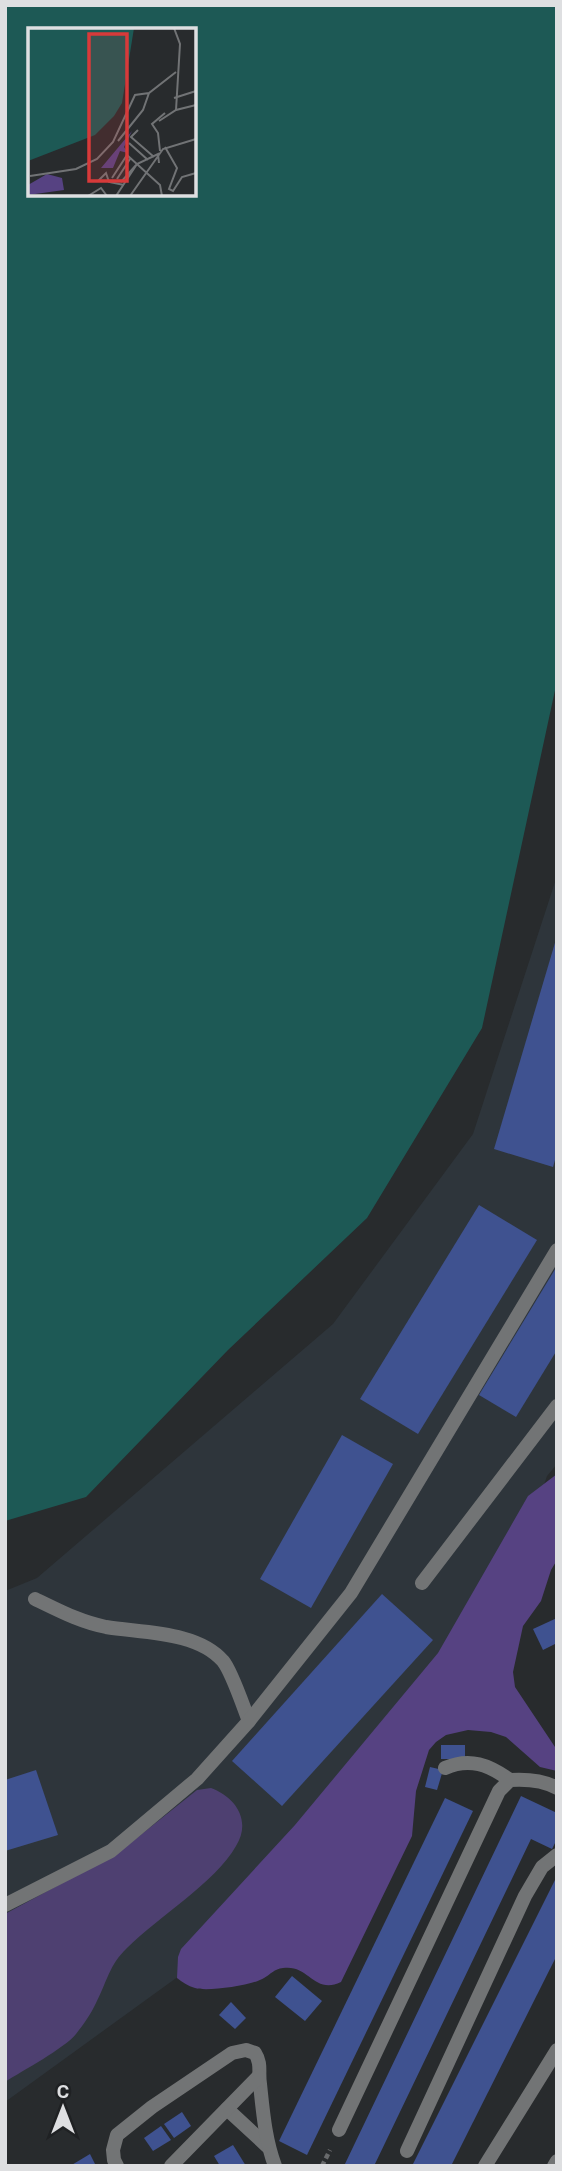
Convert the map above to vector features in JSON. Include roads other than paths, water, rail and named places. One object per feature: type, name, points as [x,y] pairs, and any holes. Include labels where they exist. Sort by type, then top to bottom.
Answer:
[{"type":"lane","points":[[5,1905],[111,1851],[197,1779],[249,1721],[351,1593],[557,1250]]},
{"type":"lane","points":[[422,1583],[557,1406]]},
{"type":"lane","points":[[35,1599],[69,1616],[104,1626],[148,1631],[199,1644],[223,1662],[249,1721]]},
{"type":"lane","points":[[445,1768],[455,1763],[476,1762],[492,1767],[510,1780],[550,1784],[557,1788]]},
{"type":"lane","points":[[340,2130],[499,1791],[510,1780]]},
{"type":"lane","points":[[407,2151],[525,1896],[542,1867],[557,1855]]},
{"type":"lane","points":[[117,2166],[113,2145],[117,2135],[152,2107],[232,2053],[246,2050],[255,2053],[261,2062],[259,2076],[267,2146],[275,2166]]},
{"type":"lane","points":[[485,2166],[557,2050]]},
{"type":"lane","points":[[171,2166],[259,2076]]},
{"type":"lane","points":[[227,2109],[267,2146]]},
{"type":"lane","points":[[554,2166],[557,2161]]}]
